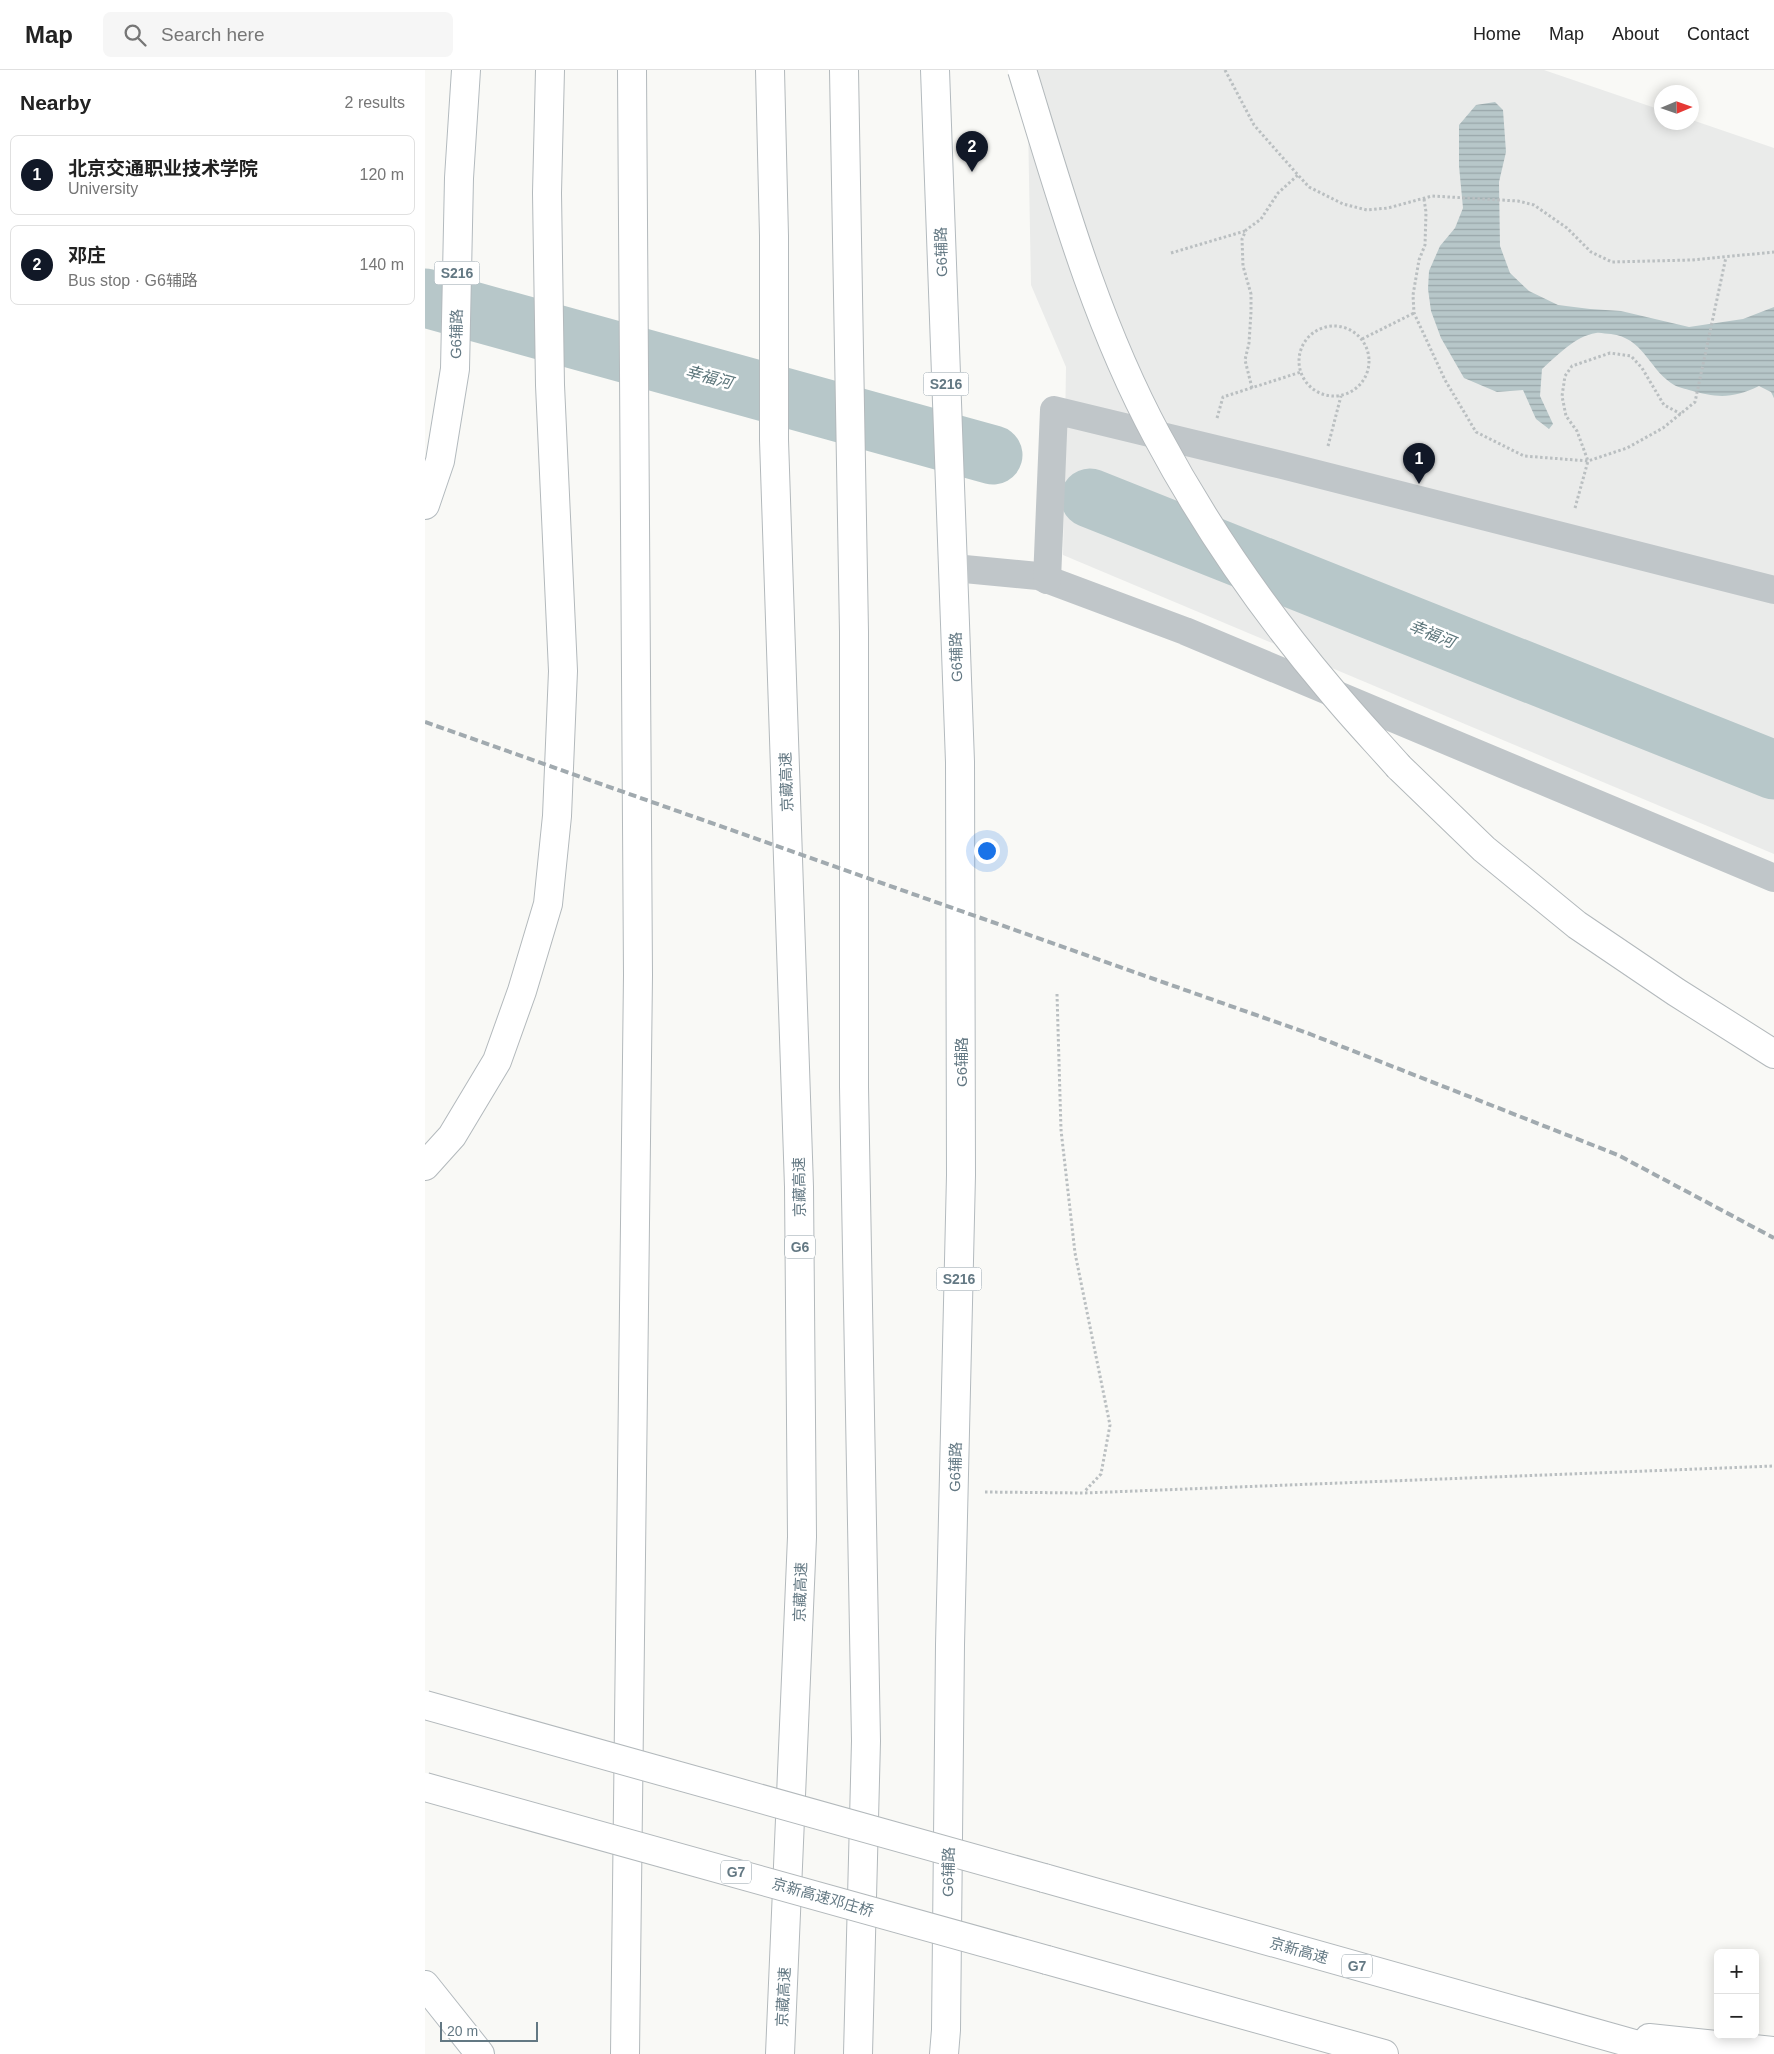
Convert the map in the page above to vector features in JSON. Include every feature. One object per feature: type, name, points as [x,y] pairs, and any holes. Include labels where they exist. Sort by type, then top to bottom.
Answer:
[{"type":"main road","name":"G6辅路","points":[[425,505],[440,461],[455,369],[459,178],[466,70]]},
{"type":"main road","points":[[425,1166],[452,1136],[497,1061],[522,991],[548,904],[557,816],[563,671],[550,385],[547,193],[550,70]]},
{"type":"main road","points":[[625,2054],[637,975],[632,70]]},
{"type":"main road","name":"京藏高速","points":[[770,70],[774,236],[774,440],[799,1187],[802,1537],[780,2054]]},
{"type":"main road","points":[[844,70],[854,632],[854,1087],[866,1741],[858,2054]]},
{"type":"main road","name":"G6辅路","points":[[935,70],[960,762],[961,1166],[951,1635],[946,2030],[944,2054]]},
{"type":"main road","points":[[1022,70],[1072,233],[1118,353],[1157,436],[1208,523],[1258,597],[1329,689],[1399,767],[1485,849],[1577,925],[1675,992],[1774,1054]]},
{"type":"main road","name":"京新高速","points":[[425,1705],[1670,2054]]},
{"type":"main road","name":"京新高速邓庄桥","points":[[425,1787],[1384,2054]]},
{"type":"main road","points":[[425,1985],[479,2054]]},
{"type":"main road","points":[[1593,2033],[1774,2052]]},
{"type":"street","points":[[1047,580],[1053,410],[1320,475],[1774,590]]},
{"type":"street","points":[[953,568],[1038,576],[1185,631],[1774,878]]},
{"type":"path","points":[[1225,70],[1254,125],[1298,175],[1309,187],[1343,204],[1367,210],[1387,208],[1432,196],[1519,201],[1534,205],[1567,228],[1591,252],[1612,262],[1692,260],[1774,252]]},
{"type":"path","points":[[1171,253],[1246,230],[1261,219],[1278,193],[1298,175]]},
{"type":"path","points":[[1424,199],[1426,212],[1425,246],[1419,260],[1413,295],[1414,313],[1445,380],[1477,432],[1524,456],[1589,461],[1627,448],[1663,428],[1695,402],[1726,257]]},
{"type":"path","points":[[1246,230],[1242,239],[1242,251],[1243,266],[1251,294],[1251,312],[1249,343],[1245,360],[1252,388]]},
{"type":"path","points":[[1362,339],[1414,313]]},
{"type":"path","points":[[1332,325],[1354,331],[1362,339],[1368,350],[1369,362],[1367,373],[1362,383],[1353,391],[1341,396],[1330,396],[1318,392],[1309,386],[1301,372],[1300,353],[1304,343],[1311,334],[1321,328],[1332,325]]},
{"type":"path","points":[[1566,537],[1589,461],[1577,431],[1566,416],[1562,396],[1565,376],[1571,366],[1610,353],[1631,356],[1642,368],[1664,405],[1681,414]]},
{"type":"path","points":[[1210,448],[1223,397],[1301,372]]},
{"type":"path","points":[[1320,475],[1341,396]]},
{"type":"path","points":[[1057,994],[1061,1130],[1075,1254],[1110,1425],[1101,1474],[1084,1492]]},
{"type":"path","points":[[954,1491],[1084,1492],[1774,1466]]},
{"type":"shaded area","points":[[1027,70],[1544,70],[1654,108],[1654,130],[1699,130],[1699,122],[1774,148],[1774,854],[1063,555],[1066,367],[1031,285]]},
{"type":"shaded area","points":[[1495,102],[1503,110],[1506,152],[1499,182],[1500,246],[1510,273],[1529,291],[1558,305],[1621,311],[1689,327],[1743,319],[1774,307],[1774,398],[1771,392],[1759,386],[1741,393],[1716,396],[1677,386],[1663,376],[1631,341],[1611,334],[1599,333],[1588,335],[1574,342],[1542,369],[1540,396],[1553,424],[1549,429],[1536,419],[1523,390],[1497,392],[1464,378],[1441,338],[1431,311],[1428,289],[1429,271],[1440,246],[1455,228],[1463,208],[1459,166],[1459,125],[1476,105]]},
{"type":"waterway","name":"幸福河","points":[[425,298],[993,455]]},
{"type":"waterway","name":"幸福河","points":[[1090,498],[1774,770]]},
{"type":"railway","points":[[425,722],[1310,1034],[1618,1155],[1774,1238]]},
{"type":"place","name":"邓庄","points":[[972,172]]},
{"type":"place","name":"北京交通职业技术学院","points":[[1419,484]]}]
